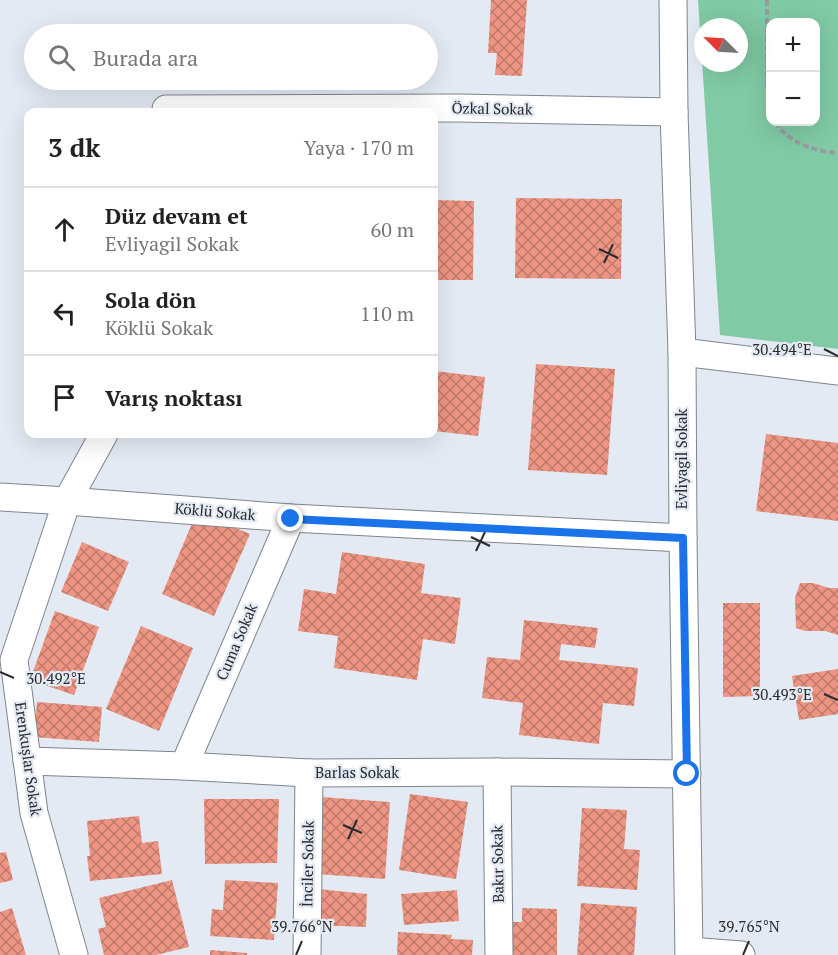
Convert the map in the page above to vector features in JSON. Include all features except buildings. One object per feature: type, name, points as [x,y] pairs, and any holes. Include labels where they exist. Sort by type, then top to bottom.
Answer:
[{"type":"street","name":"Evliyagil Sokak","points":[[673,0],[674,112],[682,352],[689,953]]},
{"type":"street","name":"Özkal Sokak","points":[[438,108],[674,112]]},
{"type":"street","points":[[682,352],[838,371]]},
{"type":"street","name":"Erenkuşlar Sokak","points":[[74,955],[34,813],[14,660],[67,501],[102,438]]},
{"type":"street","name":"Köklü Sokak","points":[[0,497],[291,519],[683,538]]},
{"type":"street","name":"Cuma Sokak","points":[[184,766],[291,519]]},
{"type":"street","name":"Barlas Sokak","points":[[27,761],[309,773],[687,774]]},
{"type":"street","name":"Bakır Sokak","points":[[497,772],[499,955]]},
{"type":"street","name":"İnciler Sokak","points":[[306,955],[309,773]]},
{"type":"street","points":[[689,953],[741,955]]},
{"type":"path","points":[[767,0],[767,72]]},
{"type":"path","points":[[778,126],[802,145],[838,153]]},
{"type":"green space","points":[[698,0],[838,0],[838,349],[720,335],[703,72],[748,72],[748,18],[699,18]]},
{"type":"route","points":[[291,519],[683,538],[687,774]]}]
